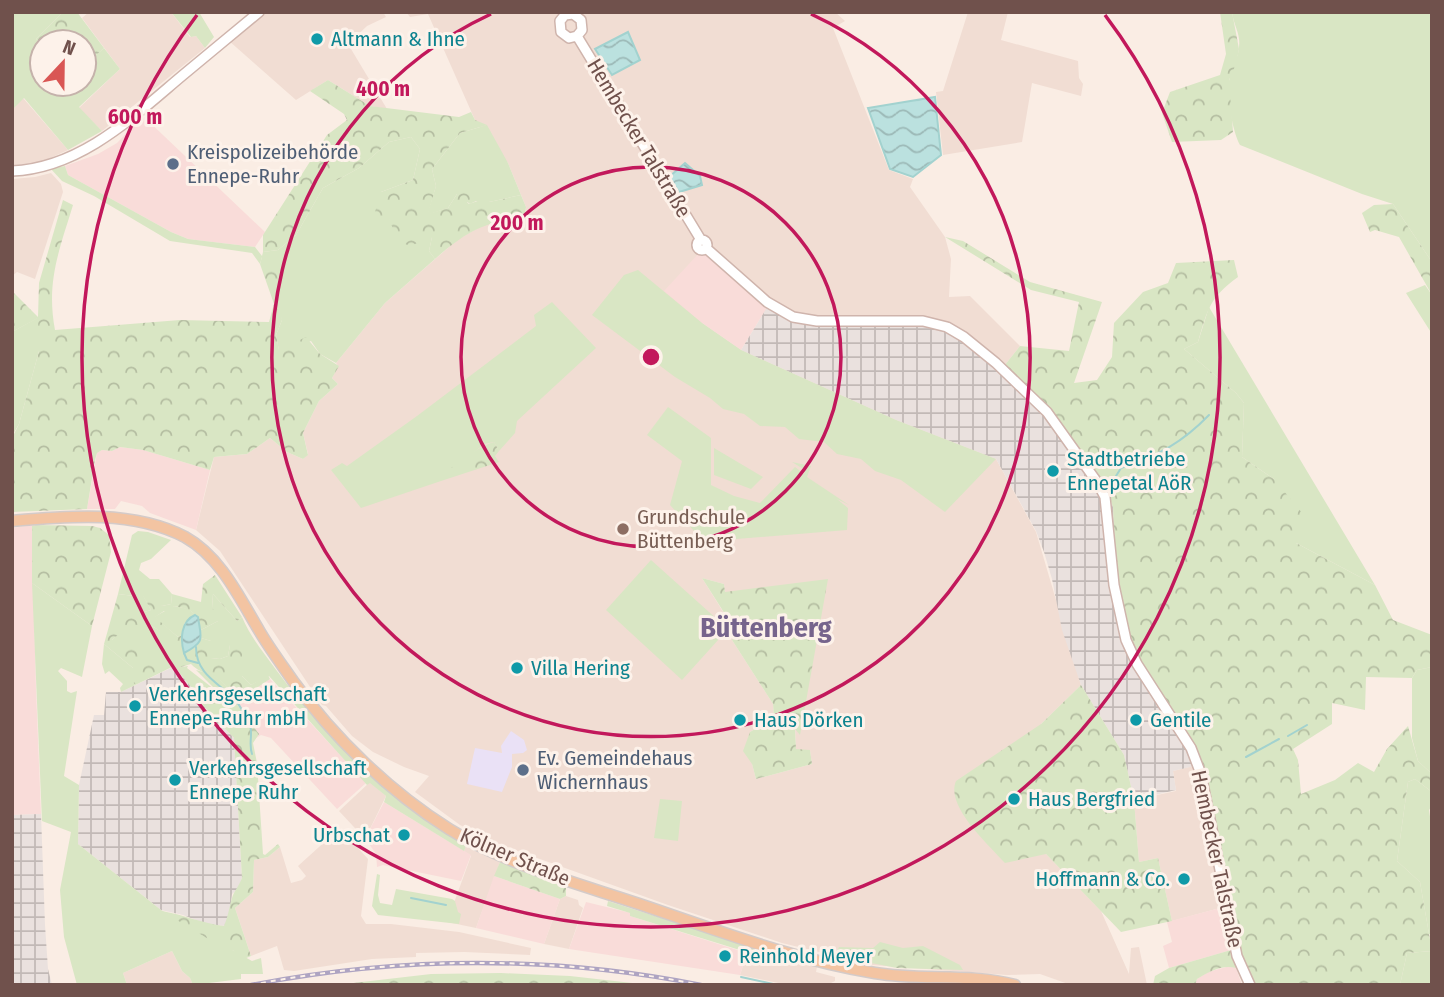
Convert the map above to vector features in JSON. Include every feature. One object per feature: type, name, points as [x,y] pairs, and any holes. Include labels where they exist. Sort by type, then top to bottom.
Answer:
[{"type":"main road","name":"Kölner Straße","points":[[12,521],[95,517],[121,519],[170,531],[195,544],[222,571],[286,671],[332,728],[386,780],[430,816],[492,852],[542,872],[663,912],[832,964],[883,974],[977,978],[1015,985]]},
{"type":"street","points":[[12,171],[46,166],[78,154],[98,142],[150,103],[259,12]]},
{"type":"street","name":"Hembecker Talstraße","points":[[564,14],[573,14],[581,20],[582,30],[577,36],[569,38],[561,32],[560,21],[564,14]]},
{"type":"street","name":"Hembecker Talstraße","points":[[577,36],[704,244],[767,302],[793,317],[817,321],[923,321],[947,327],[996,363],[1052,419],[1097,482],[1105,497],[1114,585],[1126,640],[1137,664],[1191,748],[1200,774],[1237,956],[1250,985]]},
{"type":"shaded area","points":[[89,12],[171,12],[190,37],[196,36],[205,48],[102,131],[79,108],[90,98],[98,98],[98,90],[120,69],[98,39],[98,28],[89,28],[82,18]]},
{"type":"shaded area","points":[[263,12],[383,12],[386,17],[367,26],[348,44],[387,109],[370,106],[328,80],[296,100],[228,40]]},
{"type":"shaded area","points":[[406,12],[835,12],[845,21],[833,28],[889,170],[913,179],[910,187],[945,237],[951,259],[949,297],[970,296],[1020,346],[1004,366],[789,311],[702,323],[741,350],[896,420],[996,459],[1036,532],[1081,685],[1041,724],[1046,854],[1101,911],[1129,974],[1131,948],[1139,947],[1147,985],[1071,985],[1040,974],[1007,975],[873,965],[782,943],[668,905],[498,844],[460,825],[415,792],[429,776],[373,752],[352,736],[326,706],[322,705],[220,551],[196,530],[214,457],[247,454],[270,438],[287,452],[303,459],[308,454],[303,433],[319,401],[338,384],[332,378],[338,366],[336,363],[385,303],[457,240],[485,224],[509,219],[524,220],[526,207],[508,163],[475,120],[428,14],[410,17]],"holes":[[[702,578],[724,584],[725,593],[795,726],[796,750],[810,750],[812,764],[756,779],[750,732],[774,718],[773,704],[732,640],[737,634]]]},
{"type":"shaded area","points":[[968,12],[1008,12],[1001,40],[1078,61],[1079,78],[1083,84],[1081,96],[1032,83],[1022,142],[943,155],[936,92],[943,91]]},
{"type":"shaded area","points":[[23,98],[68,150],[37,164],[12,165],[12,110]]},
{"type":"shaded area","name":"Kreispolizeibehörde Ennepe-Ruhr","points":[[143,116],[265,232],[255,247],[188,239],[68,175],[65,166],[98,154],[117,143]]},
{"type":"shaded area","points":[[51,173],[61,184],[63,192],[35,279],[17,272],[12,276],[12,179]]},
{"type":"shaded area","points":[[714,248],[771,301],[741,350],[702,323],[664,291],[700,252]]},
{"type":"shaded area","points":[[771,301],[789,311],[806,316],[944,321],[1004,366],[1053,413],[1100,477],[1109,495],[1113,507],[1116,574],[1203,764],[1173,771],[1176,790],[1134,800],[1124,755],[1081,685],[1062,630],[1052,579],[1036,531],[996,459],[896,420],[741,350]]},
{"type":"shaded area","points":[[120,447],[143,450],[210,470],[196,530],[150,513],[142,506],[121,501],[115,509],[87,509],[97,453]]},
{"type":"shaded area","points":[[32,526],[41,814],[12,815],[12,528]]},
{"type":"shaded area","points":[[175,666],[194,690],[198,700],[234,738],[242,878],[239,888],[232,894],[225,926],[206,924],[161,910],[78,844],[79,785],[94,715],[104,715],[106,692],[121,692]]},
{"type":"shaded area","points":[[270,679],[366,783],[337,809],[271,738],[261,735],[256,738],[258,732],[236,702],[240,693],[249,693]]},
{"type":"shaded area","points":[[511,731],[524,740],[527,750],[512,754],[512,767],[502,792],[467,784],[475,748],[502,753],[501,746]]},
{"type":"shaded area","points":[[1193,766],[1210,837],[1220,908],[1172,921],[1158,858],[1139,862],[1134,800],[1176,791],[1173,771]]},
{"type":"shaded area","points":[[370,782],[386,796],[368,833],[367,841],[339,811]]},
{"type":"shaded area","points":[[384,802],[471,855],[461,881],[383,865],[377,867],[376,854],[367,841],[368,833]]},
{"type":"shaded area","points":[[41,814],[45,925],[48,969],[52,985],[12,985],[12,815]]},
{"type":"shaded area","points":[[340,828],[368,859],[361,916],[366,924],[391,924],[459,932],[531,948],[530,955],[416,953],[416,957],[372,959],[294,971],[284,970],[277,946],[251,956],[235,908],[253,892],[254,860],[268,857],[280,847],[291,883],[302,880],[306,876],[298,866]]},
{"type":"shaded area","points":[[466,846],[500,862],[476,928],[447,922],[471,856],[464,851]]},
{"type":"shaded area","points":[[494,876],[560,899],[544,944],[476,928]]},
{"type":"shaded area","points":[[566,896],[578,900],[583,908],[569,949],[544,944],[560,899]]},
{"type":"shaded area","points":[[586,902],[631,913],[630,916],[747,953],[740,975],[569,949]]},
{"type":"shaded area","points":[[1220,908],[1231,950],[1169,968],[1163,946],[1172,942],[1167,922]]},
{"type":"shaded area","points":[[172,951],[193,985],[127,985],[123,973]]},
{"type":"shaded area","points":[[747,953],[781,963],[783,957],[817,967],[816,972],[835,977],[835,981],[827,985],[788,985],[740,975]]},
{"type":"shaded area","points":[[1230,966],[1236,968],[1242,985],[1195,985],[1197,979],[1208,972]]},
{"type":"green space","points":[[12,12],[63,12],[47,28],[28,28],[28,98],[89,98],[79,107],[102,131],[68,150],[24,98],[12,110]]},
{"type":"green space","points":[[63,12],[77,12],[89,28],[47,28]]},
{"type":"green space","points":[[171,12],[199,12],[214,37],[205,48],[196,36],[191,37]]},
{"type":"green space","points":[[1220,12],[1232,12],[1239,49],[1229,80],[1233,132],[1221,140],[1172,142],[1162,113],[1170,92],[1220,75],[1226,54]]},
{"type":"green space","points":[[1232,12],[1432,12],[1432,262],[1393,204],[1240,145],[1228,96],[1229,81],[1239,45]]},
{"type":"green space","points":[[98,40],[104,48],[98,53]]},
{"type":"green space","points":[[104,48],[120,69],[98,89],[98,53]]},
{"type":"green space","points":[[328,80],[370,106],[459,117],[471,112],[475,120],[487,125],[460,133],[432,169],[436,186],[428,214],[448,208],[457,194],[475,185],[480,191],[467,202],[469,204],[486,198],[489,202],[521,195],[526,207],[524,220],[487,225],[455,242],[435,259],[429,251],[432,237],[410,246],[398,241],[389,219],[380,221],[374,215],[381,192],[413,180],[420,149],[411,137],[389,142],[359,168],[323,188],[296,235],[278,250],[263,252],[263,235],[327,135],[347,120],[344,114],[310,91]]},
{"type":"green space","points":[[487,125],[508,163],[521,195],[470,204],[457,194],[448,208],[427,215],[436,186],[432,169],[460,133]]},
{"type":"green space","points":[[411,137],[420,149],[413,180],[381,192],[389,219],[432,237],[429,251],[435,259],[385,303],[336,363],[320,354],[311,341],[279,351],[276,335],[282,320],[262,257],[260,264],[252,253],[170,241],[94,196],[62,181],[51,169],[65,166],[68,175],[171,232],[188,239],[255,247],[262,256],[263,252],[278,250],[296,235],[323,188],[359,168],[389,142]]},
{"type":"green space","points":[[63,200],[73,205],[55,267],[52,297],[55,330],[180,320],[269,322],[274,304],[260,264],[262,257],[276,256],[282,320],[276,335],[279,350],[306,337],[320,354],[339,366],[332,378],[338,384],[319,401],[303,433],[308,455],[303,459],[287,452],[270,438],[247,454],[214,457],[210,470],[143,450],[120,447],[112,451],[102,450],[97,453],[95,460],[87,509],[12,512],[12,438],[19,424],[39,351],[38,318],[12,332],[12,291],[38,317],[39,283]]},
{"type":"green space","points":[[1393,204],[1432,262],[1432,295],[1399,237],[1375,230],[1370,232],[1362,213],[1374,205]]},
{"type":"green space","points":[[945,237],[963,241],[1030,282],[1102,302],[1074,383],[1097,380],[1112,357],[1114,323],[1143,292],[1168,283],[1176,263],[1234,260],[1238,277],[1215,298],[1198,342],[1184,349],[1244,403],[1242,457],[1274,479],[1312,525],[1296,543],[1375,585],[1393,620],[1432,635],[1432,667],[1417,670],[1412,678],[1366,677],[1365,710],[1332,703],[1332,724],[1293,749],[1298,760],[1301,794],[1335,780],[1358,763],[1374,772],[1387,749],[1408,726],[1418,761],[1432,774],[1432,792],[1415,779],[1408,782],[1397,861],[1420,882],[1432,951],[1407,953],[1400,985],[1254,985],[1241,952],[1222,874],[1203,764],[1136,655],[1128,633],[1116,574],[1113,507],[1109,496],[1100,477],[1053,413],[1004,366],[1020,346],[1069,351],[1079,302],[1031,290]]},
{"type":"green space","points":[[638,270],[702,323],[741,350],[896,420],[996,459],[945,512],[901,480],[875,471],[861,459],[837,454],[824,442],[799,439],[785,427],[760,426],[744,414],[723,409],[592,315],[624,275]]},
{"type":"green space","points":[[1425,285],[1432,295],[1432,334],[1406,293]]},
{"type":"green space","points":[[552,302],[596,348],[517,421],[515,433],[499,451],[494,442],[484,444],[438,482],[361,508],[331,470],[342,463],[347,466],[536,326],[534,315]]},
{"type":"green space","points":[[1209,307],[1375,585],[1296,543],[1274,479],[1242,457],[1244,403],[1184,349],[1198,342]]},
{"type":"green space","points":[[39,317],[39,351],[19,424],[12,436],[12,332]]},
{"type":"green space","points":[[668,407],[711,438],[711,485],[734,496],[760,503],[795,467],[804,474],[805,470],[792,462],[811,466],[807,477],[849,505],[837,499],[848,508],[847,530],[724,540],[706,544],[670,505],[682,461],[647,435]]},
{"type":"green space","points":[[494,442],[499,451],[495,456],[499,462],[438,482],[463,459]]},
{"type":"green space","points":[[714,448],[763,477],[751,489],[714,475]]},
{"type":"green space","points":[[32,526],[92,526],[109,535],[111,552],[92,626],[32,583]]},
{"type":"green space","points":[[138,531],[171,540],[151,559],[141,563],[139,570],[150,579],[159,579],[172,594],[171,604],[162,606],[143,595],[151,610],[144,612],[134,596],[118,594],[132,535]]},
{"type":"green space","points":[[651,560],[728,629],[682,680],[606,610]]},
{"type":"green space","points":[[215,575],[242,617],[237,621],[213,594],[212,608],[220,616],[218,621],[201,630],[195,616],[186,609],[174,606],[170,611],[164,611],[155,617],[178,637],[183,635],[184,652],[196,647],[201,638],[211,641],[211,658],[220,659],[228,656],[230,645],[226,633],[238,626],[242,638],[242,676],[251,685],[268,675],[270,679],[249,693],[240,693],[236,703],[259,734],[253,743],[257,763],[263,854],[278,844],[280,847],[268,857],[254,860],[253,892],[235,908],[251,956],[237,962],[234,951],[220,946],[162,911],[224,926],[233,895],[242,878],[234,738],[198,700],[194,690],[208,702],[217,703],[219,698],[229,691],[221,681],[191,664],[181,667],[178,661],[182,657],[174,646],[159,630],[151,626],[133,626],[112,640],[112,646],[120,650],[128,644],[142,644],[154,657],[158,672],[134,684],[133,668],[104,644],[118,594],[134,596],[144,612],[151,610],[142,594],[155,593],[162,606],[171,604],[172,594],[201,602],[203,584]]},
{"type":"green space","points":[[702,578],[724,584],[725,592],[828,579],[800,735],[795,729],[796,749],[810,750],[812,764],[756,779],[752,764],[743,751],[750,732],[774,718],[773,704],[732,640],[737,633]]},
{"type":"green space","points":[[32,583],[92,626],[82,677],[61,668],[58,671],[67,681],[67,691],[77,691],[64,776],[79,785],[78,844],[161,910],[252,961],[261,958],[263,974],[241,974],[241,979],[193,985],[172,951],[123,973],[127,985],[77,985],[64,937],[60,890],[71,832],[42,821]]},
{"type":"green space","points":[[213,594],[237,621],[242,617],[277,671],[340,745],[387,789],[466,846],[464,851],[384,802],[386,796],[370,783],[367,785],[269,676],[251,685],[242,676],[242,638],[230,645],[228,656],[211,658],[211,641],[201,638],[201,630],[218,621],[212,608]]},
{"type":"green space","points":[[174,606],[189,609],[198,617],[192,616],[184,624],[183,635],[178,637],[154,617]]},
{"type":"green space","points":[[146,623],[168,635],[183,657],[181,667],[188,666],[187,668],[219,693],[196,670],[223,682],[229,691],[219,698],[218,703],[198,694],[174,666],[121,692],[123,684],[109,671],[105,674],[102,664],[104,644],[133,668],[158,672],[111,647],[112,640],[127,626]]},
{"type":"green space","points":[[1432,667],[1432,774],[1418,761],[1412,738],[1412,678],[1417,670]]},
{"type":"green space","points":[[1081,685],[1124,755],[1134,800],[1139,862],[1158,858],[1172,921],[1121,932],[1046,854],[1005,863],[970,825],[957,802],[954,791],[956,781],[1041,724]]},
{"type":"green space","points":[[1415,779],[1432,792],[1432,806],[1429,810],[1432,829],[1432,935],[1429,934],[1420,882],[1397,861],[1408,782]]},
{"type":"green space","points":[[660,799],[682,801],[678,841],[654,838]]},
{"type":"green space","points":[[500,862],[566,886],[566,896],[560,899],[494,876]]},
{"type":"green space","points":[[377,874],[380,875],[380,903],[392,905],[396,889],[452,899],[461,914],[459,924],[378,915],[372,906]]},
{"type":"green space","points":[[608,901],[783,957],[782,963],[630,916],[630,913],[607,906]]},
{"type":"green space","points":[[880,942],[903,948],[923,946],[960,965],[963,970],[897,968],[835,956],[839,947],[873,948]]},
{"type":"green space","points":[[1231,950],[1236,968],[1226,967],[1211,971],[1197,979],[1195,985],[1153,985],[1155,976],[1169,968]]},
{"type":"green space","points":[[1432,951],[1432,985],[1400,985],[1407,953]]},
{"type":"green space","points":[[431,974],[570,976],[650,985],[336,985]]},
{"type":"water","points":[[628,32],[640,60],[612,75],[595,49]]},
{"type":"water","points":[[935,97],[941,155],[913,177],[890,169],[868,108]]},
{"type":"water","points":[[685,163],[700,176],[702,185],[679,192],[669,177]]},
{"type":"water","points":[[195,615],[198,617],[200,639],[196,646],[184,653],[184,626]]},
{"type":"waterway","points":[[1111,484],[1121,468],[1169,447],[1209,415]]},
{"type":"waterway","points":[[196,647],[204,671],[234,698],[249,722],[252,754]]},
{"type":"waterway","points":[[184,653],[187,660],[198,663]]},
{"type":"waterway","points":[[1288,736],[1307,725]]},
{"type":"waterway","points":[[1246,757],[1279,739]]},
{"type":"waterway","points":[[411,898],[446,905]]},
{"type":"waterway","points":[[741,977],[773,984]]},
{"type":"railway","points":[[251,985],[363,969],[476,963],[588,968],[701,985]]},
{"type":"place","name":"Altmann & Ihne","points":[[317,39]]},
{"type":"place","name":"Kreispolizeibehörde Ennepe-Ruhr","points":[[173,164]]},
{"type":"place","name":"Stadtbetriebe Ennepetal AöR","points":[[1053,471]]},
{"type":"place","name":"Grundschule Büttenberg","points":[[623,529]]},
{"type":"place","name":"Villa Hering","points":[[517,668]]},
{"type":"place","name":"Verkehrsgesellschaft Ennepe-Ruhr mbH","points":[[135,706]]},
{"type":"place","name":"Haus Dörken","points":[[740,720]]},
{"type":"place","name":"Gentile","points":[[1136,720]]},
{"type":"place","name":"Ev. Gemeindehaus Wichernhaus","points":[[523,770]]},
{"type":"place","name":"Verkehrsgesellschaft Ennepe Ruhr","points":[[175,780]]},
{"type":"place","name":"Haus Bergfried","points":[[1014,799]]},
{"type":"place","name":"Urbschat","points":[[404,835]]},
{"type":"place","name":"Hoffmann & Co.","points":[[1184,879]]},
{"type":"place","name":"Reinhold Meyer","points":[[725,956]]},
{"type":"district","name":"Büttenberg","points":[[766,627]]}]
